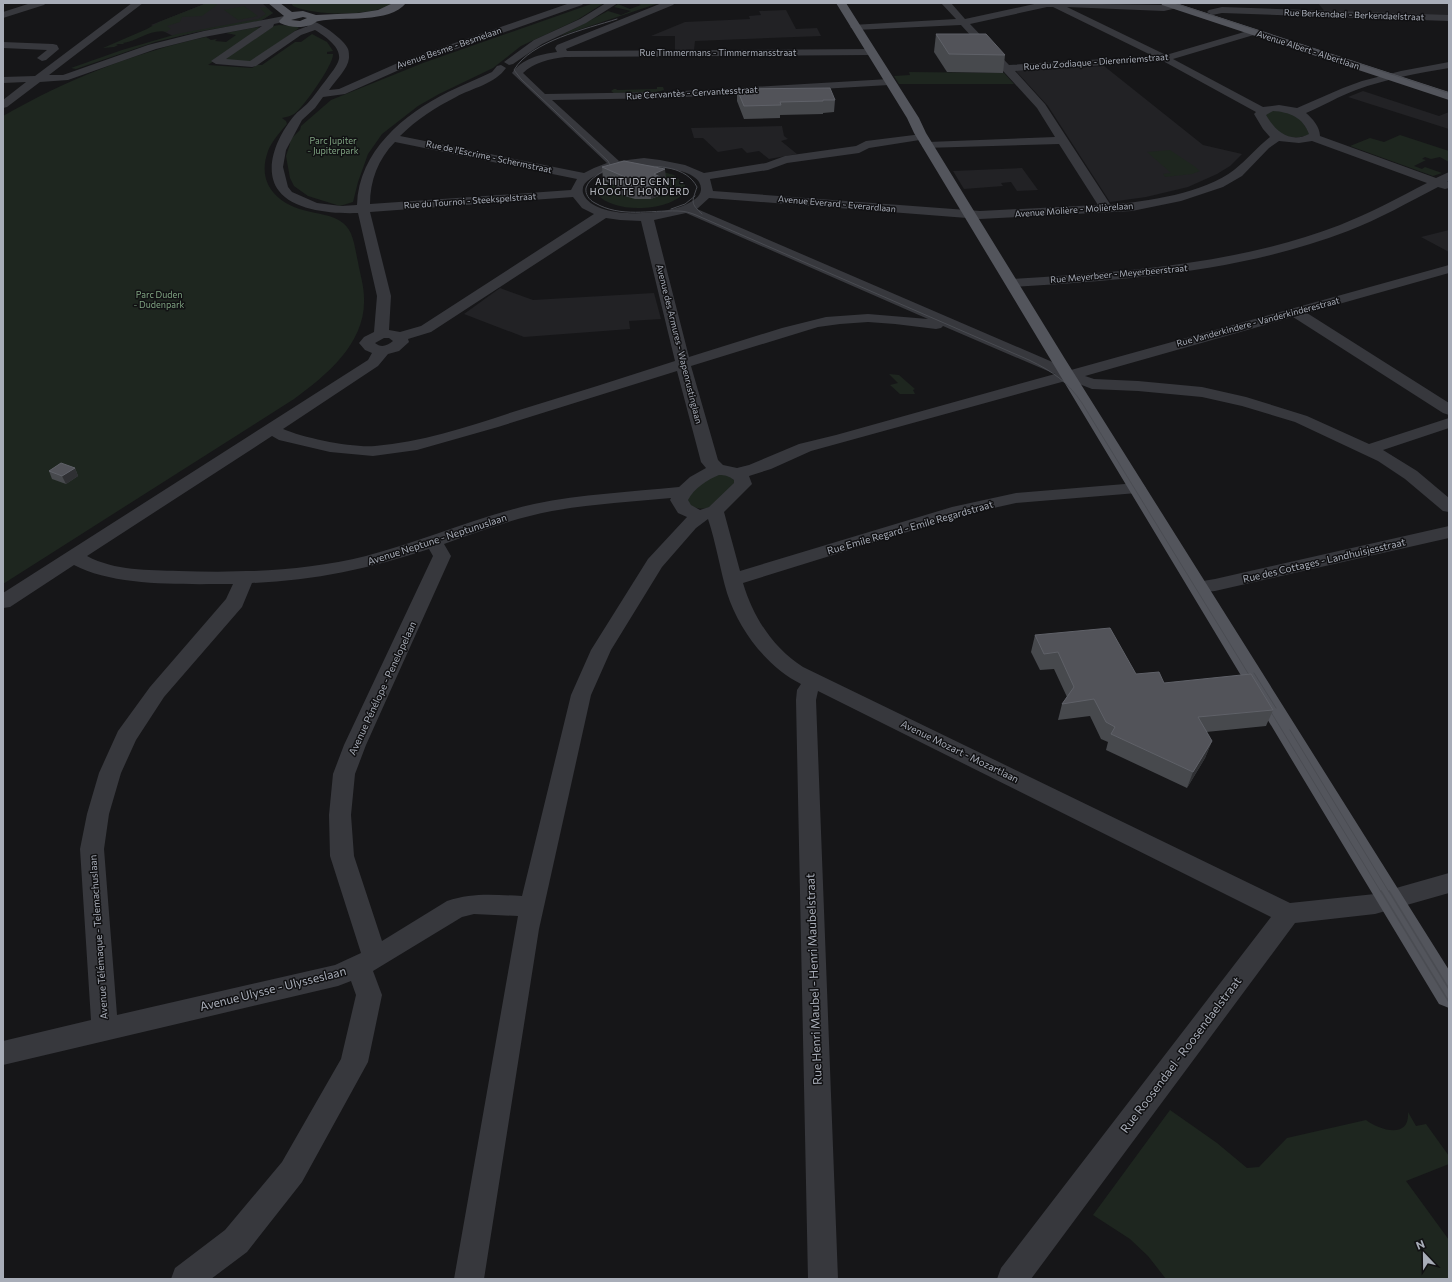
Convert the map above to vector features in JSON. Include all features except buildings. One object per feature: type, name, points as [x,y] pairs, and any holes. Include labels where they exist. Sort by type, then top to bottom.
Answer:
[{"type":"main road","points":[[272,3],[301,21],[370,14],[389,9],[401,3]]},
{"type":"main road","points":[[280,3],[301,21]]},
{"type":"main road","points":[[841,3],[870,52],[913,118],[969,215],[1067,375],[1449,995]]},
{"type":"main road","name":"Avenue Albert - Albertlaan","points":[[1175,4],[1212,12],[1449,89]]},
{"type":"main road","name":"Avenue Albert - Albertlaan","points":[[1175,4],[1254,32],[1449,96]]},
{"type":"street","points":[[3,15],[41,3]]},
{"type":"street","points":[[3,105],[138,3]]},
{"type":"street","name":"Avenue Besme - Besmelaan","points":[[321,94],[341,92],[404,64],[579,3]]},
{"type":"street","points":[[3,602],[372,363],[380,355],[384,296],[363,208],[364,187],[379,153],[391,138],[427,109],[496,74],[504,66],[538,42],[583,21],[613,3]]},
{"type":"street","points":[[565,54],[560,50],[561,47],[670,3]]},
{"type":"street","points":[[946,3],[1041,106],[1107,209]]},
{"type":"street","points":[[855,27],[964,22],[1052,3],[1164,8],[1175,4]]},
{"type":"street","points":[[1052,3],[1166,58],[1262,111],[1279,108],[1298,112],[1304,116],[1315,131],[1315,135],[1313,137]]},
{"type":"street","name":"Rue Berkendael - Berkendaelstraat","points":[[1212,12],[1230,10],[1449,18]]},
{"type":"street","points":[[271,24],[216,61],[252,64],[298,33],[301,21]]},
{"type":"street","points":[[245,26],[301,21]]},
{"type":"street","points":[[4,81],[64,78],[152,47],[204,34],[245,26],[301,21],[334,39],[342,49],[344,59],[339,69],[321,94]]},
{"type":"street","name":"Rue du Zodiaque - Dierenriemstraat","points":[[1007,68],[1166,58],[1254,32]]},
{"type":"street","points":[[3,45],[53,47],[54,48],[38,58],[63,59]]},
{"type":"street","name":"Rue Timmermans - Timmermansstraat","points":[[542,97],[517,73],[521,68],[529,63],[549,56],[565,54],[870,52]]},
{"type":"street","points":[[1298,112],[1340,92],[1390,76],[1449,65]]},
{"type":"street","name":"Rue Cervantès - Cervantesstraat","points":[[542,97],[667,95],[889,82]]},
{"type":"street","name":"Rue du Tournoi - Steekspelstraat","points":[[321,94],[312,106],[308,116],[293,129],[284,141],[277,160],[279,180],[284,191],[296,199],[314,206],[341,210],[577,193]]},
{"type":"street","points":[[542,97],[616,165]]},
{"type":"street","points":[[1262,111],[1260,114],[1269,130],[1278,136],[1296,139],[1313,137],[1445,182]]},
{"type":"street","name":"Avenue Molière - Molièrelaan","points":[[969,215],[1107,209],[1153,203],[1200,191],[1219,184],[1238,173],[1265,146],[1278,136]]},
{"type":"street","name":"Rue de l'Escrime - Schermstraat","points":[[391,138],[586,177]]},
{"type":"street","points":[[701,177],[768,166],[785,160],[859,149],[866,146],[925,141],[1063,140]]},
{"type":"street","points":[[644,162],[665,163],[681,167],[701,177],[706,185],[705,194],[697,204],[672,214],[647,217],[623,216],[605,213],[586,204],[577,193],[579,185],[586,177],[605,168],[616,165],[644,162]]},
{"type":"street","name":"Rue Meyerbeer - Meyerbeerstraat","points":[[1012,283],[1162,271],[1268,251],[1326,234],[1350,225],[1445,182]]},
{"type":"street","name":"Avenue Everard - Everardlaan","points":[[705,194],[969,215]]},
{"type":"street","points":[[687,209],[1067,375],[1092,384],[1128,385],[1202,392],[1246,402],[1301,419],[1370,449],[1384,457],[1411,475],[1449,507]]},
{"type":"street","points":[[381,342],[391,349],[399,345],[401,342],[400,337],[426,329],[605,213]]},
{"type":"street","name":"Avenue des Armures - Wapenrustinglaan","points":[[647,217],[683,364],[710,462],[716,469]]},
{"type":"street","name":"Rue Vanderkindere - Vanderkinderestraat","points":[[469,1279],[507,1045],[532,907],[582,695],[601,650],[636,592],[656,564],[690,524],[707,514],[740,478],[760,473],[798,456],[828,446],[837,440],[1067,375],[1113,364],[1126,358],[1449,269]]},
{"type":"street","points":[[889,319],[910,306]]},
{"type":"street","points":[[1295,312],[1449,410]]},
{"type":"street","points":[[270,430],[285,436],[330,447],[373,450],[417,445],[492,424],[787,331],[826,321],[858,318],[889,319],[965,330]]},
{"type":"street","points":[[1113,364],[1128,385]]},
{"type":"street","points":[[1370,449],[1449,423]]},
{"type":"street","points":[[707,514],[684,509],[679,500],[683,492],[706,474],[716,469],[732,470],[740,478]]},
{"type":"street","name":"Rue Emile Regard - Emile Regardstraat","points":[[734,579],[958,510],[986,503],[1016,498],[1137,488]]},
{"type":"street","name":"Avenue Neptune - Neptunuslaan","points":[[73,557],[92,567],[126,573],[193,578],[245,578],[318,571],[366,561],[433,541],[470,527],[535,509],[589,500],[683,492]]},
{"type":"street","name":"Avenue Mozart - Mozartlaan","points":[[707,514],[734,579],[743,610],[777,658],[814,682],[833,689],[966,754],[1288,914]]},
{"type":"street","name":"Rue des Cottages - Landhuisjesstraat","points":[[1198,587],[1216,585],[1449,532]]},
{"type":"street","name":"Avenue Pénélope - Penelopelaan","points":[[367,962],[342,856],[340,815],[344,774],[355,745],[442,556],[433,541]]},
{"type":"street","name":"Avenue Télémaque - Telemachuslaan","points":[[105,1030],[92,849],[98,814],[110,773],[126,737],[157,692],[235,602],[245,578]]},
{"type":"street","name":"Rue Henri Maubel - Henri Maubelstraat","points":[[814,682],[807,690],[806,700],[823,1279]]},
{"type":"street","points":[[1288,914],[1391,901],[1449,883]]},
{"type":"street","name":"Avenue Ulysse - Ulysseslaan","points":[[3,1053],[338,975],[367,962],[456,908],[474,904],[532,907]]},
{"type":"street","name":"Rue Roosendael - Roosendaelstraat","points":[[1012,1279],[1272,933],[1288,914]]},
{"type":"street","points":[[186,1279],[236,1240],[292,1172],[354,1062],[369,995],[367,962]]},
{"type":"shaded area","points":[[207,3],[262,3],[273,13],[264,19],[255,22],[223,26],[175,37],[151,25]]},
{"type":"shaded area","points":[[1318,3],[1449,3],[1449,17],[1326,13]]},
{"type":"shaded area","points":[[786,10],[796,29],[817,28],[821,36],[695,41],[694,50],[675,50],[675,36],[651,36],[685,22],[750,19],[749,16],[761,15],[759,11]]},
{"type":"shaded area","points":[[1104,66],[1203,145],[1242,154],[1230,166],[1217,174],[1188,187],[1146,197],[1110,202],[1048,106],[1016,71]]},
{"type":"shaded area","points":[[1363,91],[1439,116],[1449,112],[1449,129],[1348,97]]},
{"type":"shaded area","points":[[782,126],[784,136],[788,139],[781,141],[797,154],[769,159],[759,151],[747,153],[742,148],[718,152],[703,138],[694,138],[691,128]]},
{"type":"shaded area","points":[[1022,168],[1038,190],[1017,191],[1011,182],[1001,183],[1003,186],[964,189],[953,171]]},
{"type":"shaded area","points":[[1449,230],[1449,252],[1421,237]]},
{"type":"shaded area","points":[[500,288],[533,300],[654,293],[661,319],[629,321],[630,329],[524,337],[464,314]]},
{"type":"green space","points":[[207,3],[215,3],[217,5],[202,16],[182,17],[180,22],[167,26],[171,29],[167,31],[168,32],[162,31],[150,33],[123,43],[124,44],[116,44],[118,45],[114,47],[103,48],[147,29],[159,22]]},
{"type":"green space","points":[[291,3],[394,3],[385,8],[372,11],[344,14],[315,12],[293,6]]},
{"type":"green space","name":"Parc Jupiter - Jupiterpark","points":[[594,3],[604,3],[577,20],[521,46],[493,68],[439,94],[418,106],[382,134],[368,154],[353,202],[340,206],[308,196],[294,186],[290,178],[286,156],[290,144],[289,141],[300,130],[301,126],[331,100],[423,63]]},
{"type":"green space","points":[[637,3],[659,3],[560,36],[608,11],[621,15],[631,11],[614,7],[618,4],[630,9],[641,5]]},
{"type":"green space","points":[[244,6],[258,16],[238,20],[224,10]]},
{"type":"green space","points":[[265,7],[273,13],[260,21],[196,32],[155,42],[76,69],[71,68],[122,50],[177,34],[258,19],[266,14],[260,8]]},
{"type":"green space","points":[[274,26],[296,26],[299,28],[251,62],[223,60]]},
{"type":"green space","name":"Parc Duden - Dudenpark","points":[[257,27],[261,30],[208,65],[252,68],[257,65],[262,65],[295,42],[301,42],[312,34],[327,42],[333,51],[327,52],[327,54],[333,54],[332,59],[329,67],[311,95],[294,114],[282,118],[287,124],[276,137],[268,151],[265,162],[265,172],[270,189],[284,202],[303,210],[339,220],[347,226],[350,231],[355,246],[364,294],[363,314],[359,329],[342,356],[307,390],[3,584],[3,116],[52,90],[127,59],[179,43],[206,37],[211,40],[217,39],[215,41],[226,42],[236,35],[226,33]]},
{"type":"green space","points":[[909,72],[1004,73],[1014,84],[899,84],[894,76],[910,75]]},
{"type":"green space","points":[[657,87],[663,87],[664,90],[657,92],[614,93],[611,91],[614,89],[657,89]]},
{"type":"green space","points":[[1272,111],[1286,112],[1296,115],[1303,122],[1310,134],[1293,138],[1279,134],[1276,132],[1266,116],[1266,113]]},
{"type":"green space","points":[[1400,135],[1449,151],[1449,162],[1440,157],[1431,159],[1425,157],[1422,159],[1426,160],[1414,166],[1422,169],[1425,167],[1442,173],[1433,176],[1350,146],[1370,138],[1384,142]]},
{"type":"green space","points":[[1170,150],[1200,171],[1192,174],[1165,177],[1163,174],[1171,173],[1147,152]]},
{"type":"green space","points":[[660,171],[674,175],[685,185],[685,192],[677,199],[667,204],[641,208],[628,207],[615,205],[597,194],[596,189],[603,180]]},
{"type":"green space","points":[[889,374],[899,375],[915,389],[913,390],[915,394],[900,394],[890,385],[898,383]]},
{"type":"green space","points":[[727,474],[736,483],[719,501],[714,505],[703,509],[693,507],[690,504],[687,497],[710,476]]},
{"type":"green space","points":[[1170,1110],[1217,1143],[1247,1168],[1259,1167],[1287,1138],[1366,1120],[1378,1127],[1393,1130],[1399,1129],[1404,1126],[1407,1121],[1408,1112],[1416,1126],[1426,1124],[1449,1156],[1449,1164],[1406,1181],[1449,1240],[1449,1279],[1166,1279],[1148,1256],[1130,1239],[1093,1215]]},
{"type":"tram line","points":[[1174,3],[1449,93]]},
{"type":"tram line","points":[[617,19],[560,37],[533,51],[522,60],[514,70],[521,79],[608,161],[610,165],[593,178],[588,184],[586,190],[589,199],[605,208],[625,212],[681,211],[694,214],[1029,360],[1045,368],[1059,378],[1071,389],[1082,403],[1254,683]]},
{"type":"tram line","points":[[638,166],[655,166],[679,171],[692,180],[697,187],[694,197]]},
{"type":"tram line","points":[[671,209],[685,204],[694,197]]},
{"type":"tram line","points":[[694,197],[694,205],[702,214]]},
{"type":"tram line","points":[[1254,673],[1276,708]]},
{"type":"tram line","points":[[1266,704],[1381,892]]},
{"type":"tram line","points":[[1290,730],[1389,892]]},
{"type":"tram line","points":[[1381,891],[1449,1002]]},
{"type":"tram line","points":[[1389,891],[1449,989]]},
{"type":"district","name":"ALTITUDE CENT - HOOGTE HONDERD","points":[[640,188]]}]
